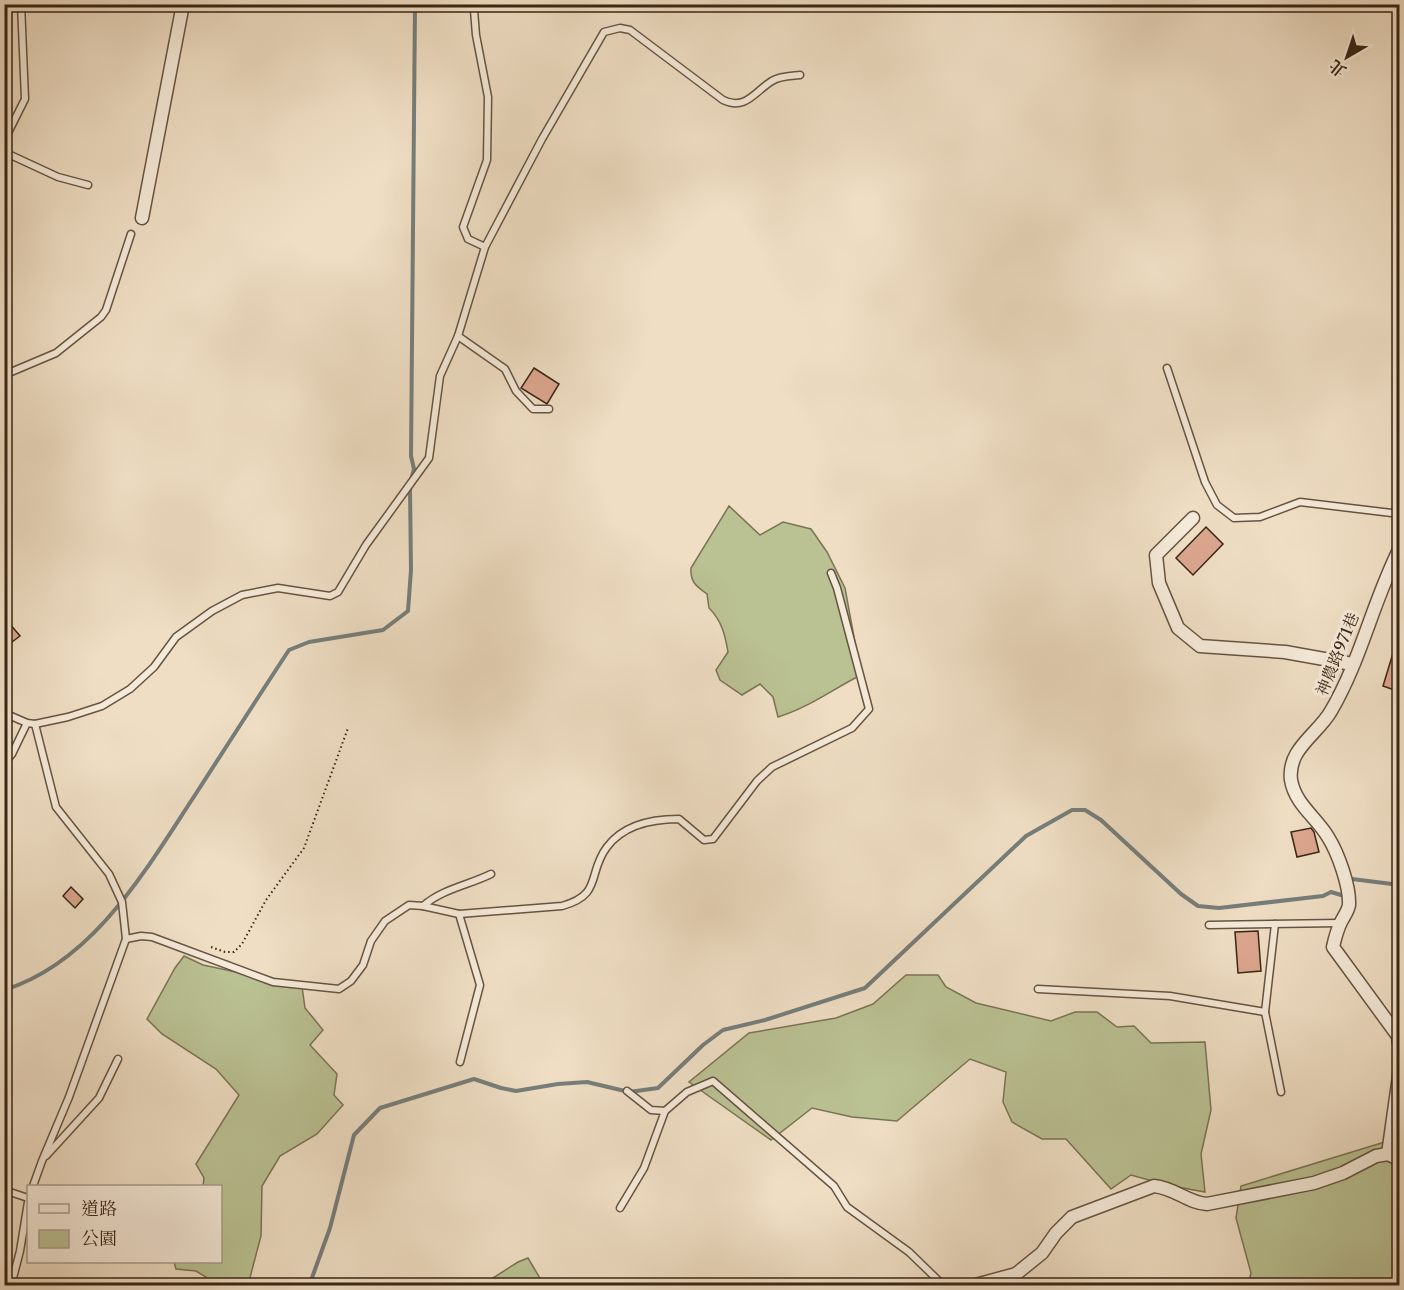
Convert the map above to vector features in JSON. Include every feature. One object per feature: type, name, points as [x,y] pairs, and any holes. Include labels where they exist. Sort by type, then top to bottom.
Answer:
[{"type":"street","points":[[142,218],[183,4]]},
{"type":"street","points":[[1193,518],[1156,555],[1159,583],[1178,628],[1200,646],[1285,652],[1352,664]]},
{"type":"street","name":"神農路971巷","points":[[1400,548],[1386,576],[1339,698],[1327,719],[1309,735],[1299,750],[1292,766],[1291,779],[1299,801],[1328,837],[1344,874],[1349,908],[1335,936],[1333,947],[1399,1036],[1400,1050]]},
{"type":"street","points":[[1388,1154],[1400,1069]]},
{"type":"street","points":[[972,1286],[1016,1275],[1042,1254],[1056,1233],[1072,1217],[1154,1186],[1168,1188],[1198,1203],[1208,1204],[1314,1184],[1376,1156],[1388,1154],[1400,1160]]},
{"type":"lane","points":[[4,141],[25,99],[21,4]]},
{"type":"lane","points":[[478,4],[474,10],[476,35],[488,97],[487,160],[463,227],[468,238],[485,246]]},
{"type":"lane","points":[[4,714],[35,724],[68,717],[102,705],[130,689],[154,667],[176,637],[212,611],[242,595],[278,588],[330,596],[338,592],[366,545],[429,458],[440,376],[458,336],[485,246],[542,139],[604,32],[620,28],[630,30],[732,105],[743,103],[774,79],[800,75]]},
{"type":"lane","points":[[4,152],[58,177],[88,185]]},
{"type":"lane","points":[[4,375],[56,353],[101,317],[106,310],[131,234]]},
{"type":"lane","points":[[458,336],[505,369],[516,391],[534,409],[549,409]]},
{"type":"lane","points":[[1167,368],[1205,482],[1217,505],[1234,518],[1260,517],[1300,502],[1400,514]]},
{"type":"lane","points":[[126,939],[141,936],[152,937],[273,982],[339,988],[351,981],[363,965],[370,941],[385,921],[409,905],[459,914],[562,906],[578,902],[587,894],[606,847],[620,834],[638,824],[656,819],[679,819],[704,840],[713,839],[756,781],[772,767],[852,728],[869,709],[831,573]]},
{"type":"lane","points":[[4,764],[12,754],[27,723]]},
{"type":"lane","points":[[33,1185],[69,1097],[126,939],[122,902],[109,874],[56,807],[35,724]]},
{"type":"lane","points":[[423,906],[433,897],[492,874]]},
{"type":"lane","points":[[459,914],[480,985],[460,1062]]},
{"type":"lane","points":[[1209,925],[1341,923]]},
{"type":"lane","points":[[1275,924],[1265,1012],[1281,1092]]},
{"type":"lane","points":[[1038,989],[1170,996],[1265,1012]]},
{"type":"lane","points":[[42,1161],[99,1098],[118,1059]]},
{"type":"lane","points":[[620,1208],[644,1168],[665,1111],[687,1092],[713,1081],[834,1186],[847,1208],[909,1252],[944,1286]]},
{"type":"lane","points":[[627,1091],[651,1110],[665,1111]]},
{"type":"lane","points":[[4,1190],[27,1200]]},
{"type":"lane","points":[[11,1286],[20,1251],[27,1206]]},
{"type":"path","points":[[205,945],[225,952],[234,952],[242,944],[266,900],[304,848],[348,728]]},
{"type":"green space","points":[[729,506],[760,535],[783,522],[811,529],[827,552],[845,588],[861,675],[810,703],[778,717],[773,697],[760,684],[742,695],[720,680],[716,670],[728,652],[724,634],[720,623],[709,608],[707,594],[697,586],[692,577],[691,568]]},
{"type":"green space","points":[[184,956],[203,965],[302,986],[305,1008],[323,1030],[310,1045],[337,1074],[334,1095],[343,1105],[317,1134],[280,1156],[262,1186],[261,1236],[248,1285],[204,1285],[206,1277],[196,1271],[176,1269],[174,1263],[222,1263],[222,1185],[203,1185],[204,1178],[196,1164],[239,1095],[216,1069],[162,1034],[147,1019]]},
{"type":"green space","points":[[906,975],[938,975],[946,987],[976,1003],[1051,1021],[1075,1012],[1097,1012],[1117,1027],[1134,1026],[1151,1043],[1205,1042],[1211,1110],[1201,1154],[1205,1192],[1131,1175],[1111,1189],[1066,1139],[1042,1139],[1012,1122],[1003,1102],[1006,1072],[970,1059],[897,1121],[852,1117],[812,1108],[771,1140],[689,1082],[749,1033],[836,1018],[873,1004]]},
{"type":"green space","points":[[1391,1140],[1399,1146],[1399,1285],[1248,1285],[1251,1273],[1236,1218],[1241,1186]]},
{"type":"green space","points":[[528,1258],[544,1285],[482,1285],[518,1262]]},
{"type":"building","points":[[534,368],[559,384],[547,404],[521,388]]},
{"type":"building","points":[[1206,527],[1223,544],[1193,575],[1176,558]]},
{"type":"building","points":[[4,617],[20,636],[4,648]]},
{"type":"building","points":[[1397,640],[1400,641],[1400,692],[1383,686]]},
{"type":"building","points":[[1311,828],[1319,852],[1297,857],[1291,832]]},
{"type":"building","points":[[71,887],[83,899],[75,908],[63,896]]},
{"type":"building","points":[[1258,931],[1261,971],[1238,973],[1235,932]]},
{"type":"waterway","points":[[411,480],[414,469],[411,456],[415,4]]},
{"type":"waterway","points":[[4,990],[36,976],[66,958],[92,935],[116,908],[159,850],[289,650],[309,642],[383,630],[408,611],[411,570],[410,488]]},
{"type":"waterway","points":[[309,1286],[330,1228],[354,1135],[380,1108],[474,1079],[516,1091],[587,1082],[629,1092],[658,1088],[703,1045],[723,1030],[765,1020],[865,988],[1026,836],[1072,810],[1085,810],[1101,820],[1181,894],[1198,906],[1219,908],[1323,896],[1331,892],[1341,895],[1345,893]]},
{"type":"waterway","points":[[1350,884],[1352,879],[1400,885]]}]
